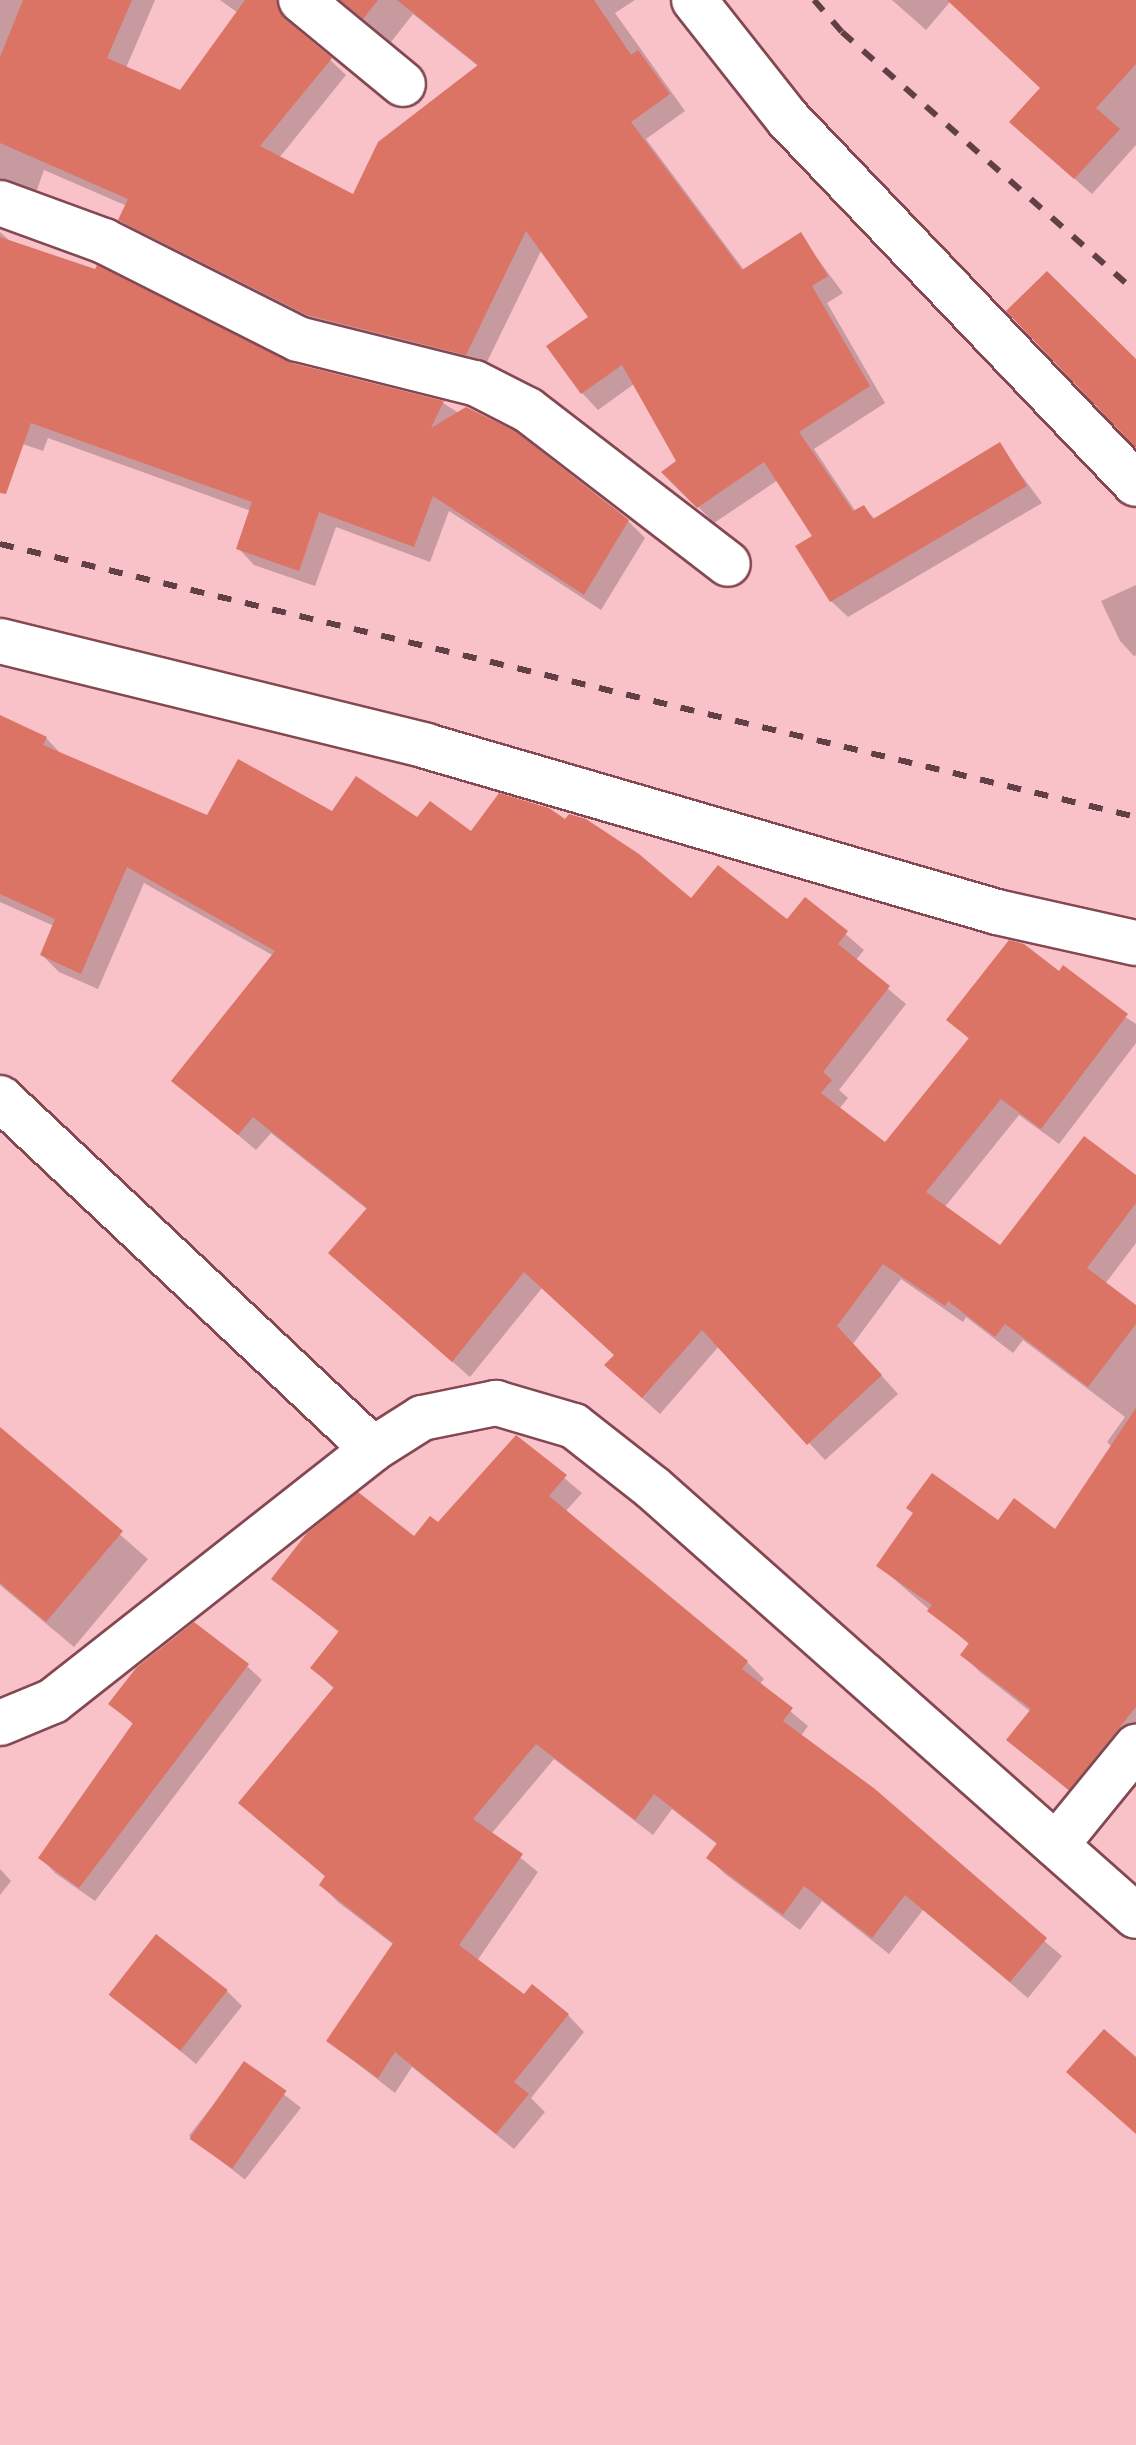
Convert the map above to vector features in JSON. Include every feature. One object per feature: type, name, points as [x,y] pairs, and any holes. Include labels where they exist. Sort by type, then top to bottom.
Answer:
[{"type":"street","points":[[301,0],[403,84]]},
{"type":"street","points":[[694,0],[788,119],[1136,484]]},
{"type":"street","points":[[0,203],[104,241],[298,339],[475,383],[528,410],[728,564]]},
{"type":"street","points":[[0,641],[426,746],[997,912],[1136,943]]},
{"type":"street","points":[[0,1098],[373,1449]]},
{"type":"street","points":[[0,1723],[53,1701],[373,1449],[422,1418],[496,1403],[574,1426],[653,1488],[1136,1916]]},
{"type":"street","points":[[1056,1845],[1136,1747]]},
{"type":"building","points":[[23,0],[132,0],[107,58],[180,90],[245,0],[277,0],[285,19],[332,58],[260,146],[353,194],[378,142],[478,65],[397,0],[594,0],[631,55],[638,50],[670,94],[631,122],[742,270],[801,232],[828,276],[812,286],[870,386],[799,432],[853,511],[864,505],[873,519],[1000,442],[1027,486],[830,602],[795,546],[812,536],[764,462],[697,508],[661,472],[676,461],[622,365],[581,394],[546,346],[588,317],[526,231],[466,355],[307,315],[118,220],[128,199],[0,143],[0,57]]},
{"type":"building","points":[[340,0],[378,0],[363,19]]},
{"type":"building","points":[[947,0],[1136,0],[1136,64],[1096,108],[1120,129],[1074,179],[1009,122],[1040,88]]},
{"type":"building","points":[[0,237],[95,269],[97,265],[292,363],[444,401],[431,428],[466,407],[515,431],[629,520],[584,595],[433,496],[414,547],[319,512],[299,571],[236,549],[252,502],[31,423],[6,494],[0,493]]},
{"type":"building","points":[[1047,271],[1136,359],[1136,448],[1006,311]]},
{"type":"building","points":[[0,715],[47,737],[43,745],[207,815],[238,759],[332,811],[356,776],[417,817],[430,801],[471,831],[499,793],[549,808],[565,819],[569,814],[586,819],[639,854],[691,898],[718,865],[787,919],[805,897],[848,931],[838,944],[890,986],[823,1072],[832,1080],[821,1093],[885,1142],[969,1038],[946,1020],[1009,940],[1024,944],[1059,971],[1063,965],[1128,1014],[1041,1129],[1001,1099],[926,1192],[1000,1245],[1084,1136],[1136,1175],[1136,1203],[1087,1268],[1136,1305],[1136,1324],[1088,1387],[1005,1324],[995,1337],[948,1301],[945,1306],[883,1264],[837,1326],[882,1375],[807,1445],[702,1330],[642,1398],[604,1365],[614,1355],[524,1272],[452,1362],[328,1253],[367,1208],[253,1117],[238,1135],[171,1081],[275,951],[127,867],[81,974],[40,955],[55,919],[0,894]]},
{"type":"building","points":[[1136,1408],[1136,1707],[1069,1790],[1006,1740],[1031,1709],[960,1655],[969,1643],[927,1611],[932,1605],[876,1566],[913,1513],[906,1508],[932,1473],[998,1520],[1014,1498],[1055,1529]]},
{"type":"building","points":[[0,1427],[123,1531],[46,1622],[0,1583]]},
{"type":"building","points":[[516,1435],[567,1475],[549,1496],[748,1661],[742,1669],[793,1708],[783,1721],[875,1789],[1047,1938],[1010,1982],[905,1895],[872,1938],[804,1886],[783,1915],[706,1858],[717,1843],[654,1794],[635,1820],[536,1744],[473,1819],[523,1854],[459,1945],[524,1994],[532,1984],[569,2014],[514,2082],[529,2094],[496,2134],[395,2052],[378,2078],[326,2041],[393,1943],[319,1885],[325,1876],[238,1803],[334,1687],[310,1668],[339,1631],[271,1579],[307,1533],[358,1492],[414,1536],[430,1516],[438,1522]]},
{"type":"building","points":[[194,1622],[249,1664],[79,1888],[38,1858],[133,1723],[108,1704],[136,1668]]},
{"type":"building","points":[[156,1934],[228,1990],[180,2051],[109,1995]]},
{"type":"building","points":[[1104,2029],[1136,2057],[1136,2134],[1066,2072]]},
{"type":"building","points":[[244,2061],[287,2091],[232,2169],[190,2139]]},
{"type":"railway","points":[[814,0],[842,32],[1136,292]]},
{"type":"railway","points":[[0,544],[1136,817]]}]
